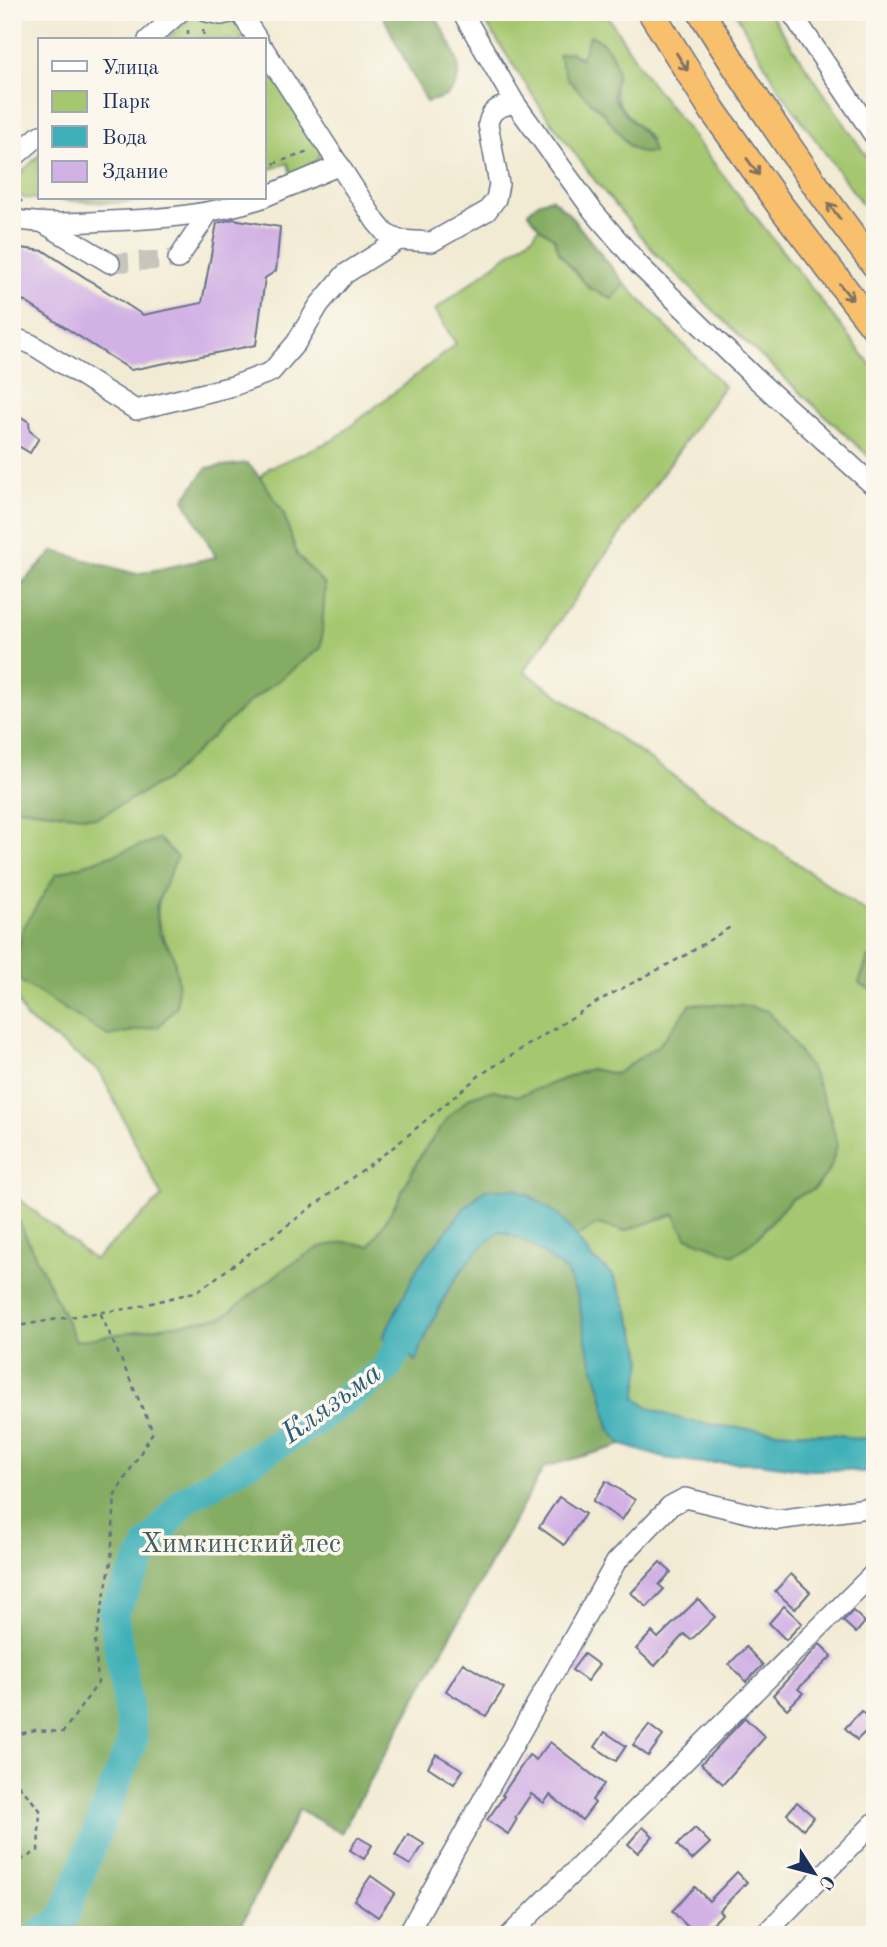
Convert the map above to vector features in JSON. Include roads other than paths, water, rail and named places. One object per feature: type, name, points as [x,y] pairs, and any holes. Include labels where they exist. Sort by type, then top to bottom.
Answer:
[{"type":"highway","points":[[652,12],[713,111],[875,328]]},
{"type":"highway","points":[[701,12],[811,180],[875,265]]},
{"type":"street","points":[[150,38],[180,12]]},
{"type":"street","points":[[207,12],[221,15],[233,12]]},
{"type":"street","points":[[240,12],[257,38]]},
{"type":"street","points":[[462,12],[515,103],[593,211],[640,266],[752,375],[875,487]]},
{"type":"street","points":[[791,12],[875,137]]},
{"type":"street","points":[[266,53],[376,222],[386,234],[399,240],[432,242],[487,211],[496,199],[499,184],[488,124],[490,114],[496,108],[515,103]]},
{"type":"street","points":[[12,159],[38,137]]},
{"type":"street","points":[[266,196],[340,165]]},
{"type":"street","points":[[12,219],[44,224],[179,218],[233,208],[255,200]]},
{"type":"street","points":[[178,258],[209,212]]},
{"type":"street","points":[[44,224],[110,263]]},
{"type":"street","points":[[12,337],[31,344],[136,410],[207,393],[271,372],[296,343],[319,305],[345,274],[399,240]]},
{"type":"street","points":[[407,1935],[616,1562],[670,1506],[685,1497],[778,1520],[875,1507]]},
{"type":"street","points":[[510,1935],[875,1572]]},
{"type":"street","points":[[764,1935],[875,1822]]},
{"type":"water","points":[[486,1189],[516,1189],[538,1201],[560,1216],[592,1258],[612,1274],[640,1347],[642,1360],[636,1398],[653,1409],[703,1423],[841,1435],[853,1439],[875,1437],[875,1474],[847,1470],[809,1470],[759,1463],[704,1463],[664,1458],[622,1445],[609,1428],[602,1392],[588,1349],[578,1297],[566,1271],[530,1243],[501,1231],[472,1257],[460,1272],[439,1307],[416,1361],[383,1337],[418,1267],[466,1206]]},
{"type":"waterway","name":"Клязьма","points":[[39,1935],[62,1921],[133,1739],[113,1612],[149,1545],[185,1500],[312,1423],[386,1369],[417,1315]]},
{"type":"tunnel","points":[[110,263],[178,259]]},
{"type":"park label","name":"Химкинский лес","points":[[241,1545]]}]
